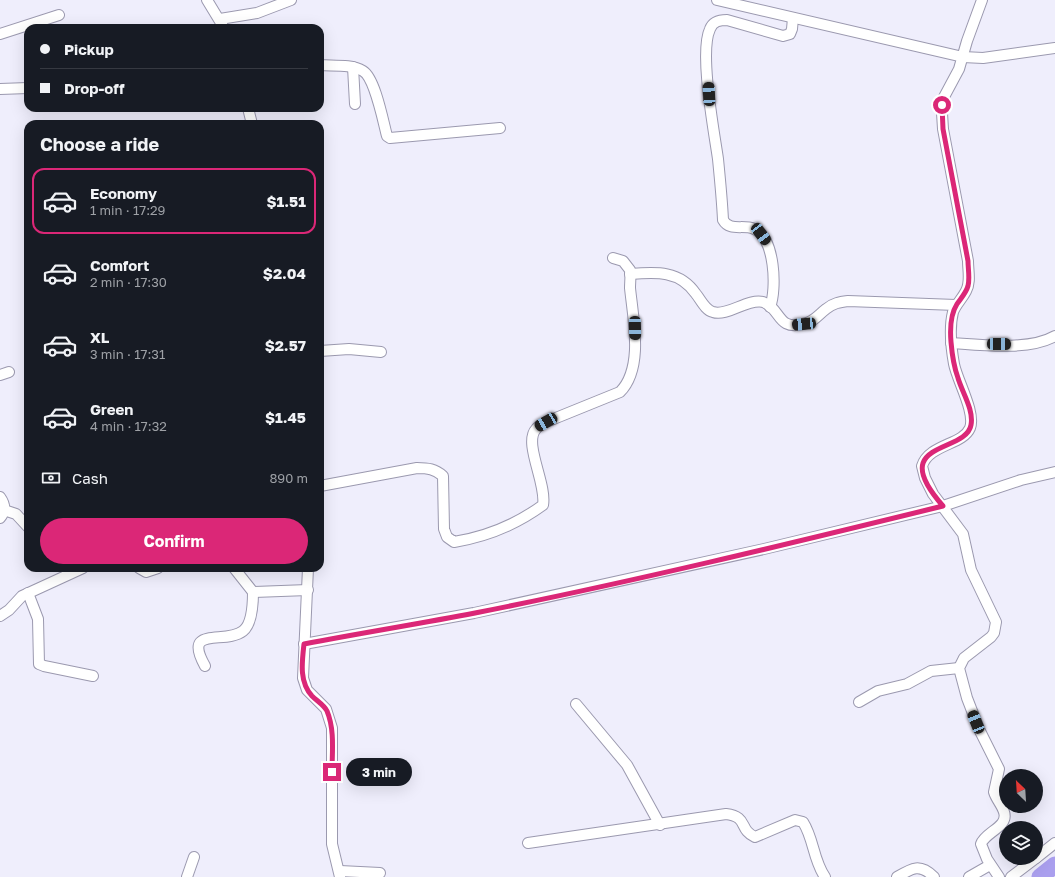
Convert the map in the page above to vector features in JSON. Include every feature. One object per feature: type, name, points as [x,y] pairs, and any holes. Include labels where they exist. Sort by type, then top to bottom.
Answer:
[{"type":"street","points":[[208,0],[222,24],[291,0]]},
{"type":"street","points":[[717,0],[963,57],[983,58],[1055,48]]},
{"type":"street","points":[[982,0],[959,69],[944,97],[942,113],[943,129],[950,159],[968,267],[968,286],[956,305],[952,319],[951,343],[955,371],[969,409],[972,424],[967,433],[932,453],[924,462],[922,471],[933,494],[963,534],[971,570],[996,622],[994,632],[991,637],[964,658],[959,668],[966,698],[979,729],[999,769],[994,792],[1005,817],[1001,825],[986,836],[981,844],[983,852],[990,865],[999,877]]},
{"type":"street","points":[[32,24],[60,15]]},
{"type":"street","points":[[770,307],[774,288],[772,266],[766,240],[754,229],[732,227],[726,225],[723,220],[720,182],[709,94],[706,48],[709,31],[712,24],[720,20],[727,20],[783,36],[790,34],[793,18]]},
{"type":"street","points":[[0,34],[24,26]]},
{"type":"street","points":[[324,65],[353,67],[363,71],[370,78],[387,136],[390,138],[500,128]]},
{"type":"street","points":[[353,67],[355,104]]},
{"type":"street","points":[[0,89],[24,88]]},
{"type":"street","points":[[324,485],[417,468],[436,470],[443,476],[444,528],[447,536],[454,542],[469,540],[506,526],[543,505],[544,497],[542,480],[532,446],[532,436],[536,428],[546,422],[620,392],[626,386],[630,377],[635,337],[630,274],[627,265],[613,258]]},
{"type":"street","points":[[630,274],[662,273],[678,278],[693,290],[705,307],[713,312],[720,312],[753,303],[763,302],[770,307],[783,322],[792,325],[804,324],[815,319],[825,309],[835,303],[848,301],[956,305]]},
{"type":"street","points":[[951,343],[1003,345],[1038,343],[1055,336]]},
{"type":"street","points":[[324,351],[349,349],[381,352]]},
{"type":"street","points":[[304,644],[474,613],[562,595],[764,549],[943,506],[1022,480],[1055,472]]},
{"type":"street","points":[[0,497],[2,514],[16,514],[24,523]]},
{"type":"street","points":[[0,616],[28,593],[65,572]]},
{"type":"street","points":[[206,666],[197,650],[198,645],[202,641],[210,638],[237,634],[243,631],[249,620],[253,592],[237,572]]},
{"type":"street","points":[[308,572],[302,662],[307,690],[326,709],[332,728],[332,844],[340,874],[380,873]]},
{"type":"street","points":[[253,592],[308,590]]},
{"type":"street","points":[[28,593],[38,619],[39,664],[93,676]]},
{"type":"street","points":[[859,702],[878,691],[907,684],[926,673],[959,668]]},
{"type":"street","points":[[576,704],[627,765],[660,825]]},
{"type":"street","points":[[528,843],[660,825],[726,814],[737,815],[748,834],[755,836],[795,820],[803,822],[809,831],[815,854],[825,877]]},
{"type":"street","points":[[1043,852],[1055,843]]},
{"type":"street","points":[[187,877],[194,857]]},
{"type":"street","points":[[969,877],[990,865]]},
{"type":"street","points":[[1011,877],[1027,865]]},
{"type":"street","points":[[896,877],[911,869],[920,868],[927,870],[934,877]]},
{"type":"waterway","points":[[1040,877],[1055,865]]},
{"type":"route","points":[[332,772],[332,728],[330,718],[326,709],[307,690],[303,678],[302,662],[304,644],[474,613],[562,595],[943,506],[933,494],[922,471],[922,466],[926,458],[932,453],[967,433],[972,424],[969,409],[955,371],[951,343],[952,319],[954,311],[956,305],[966,292],[969,277],[968,261],[948,148],[943,129],[942,105]]}]
